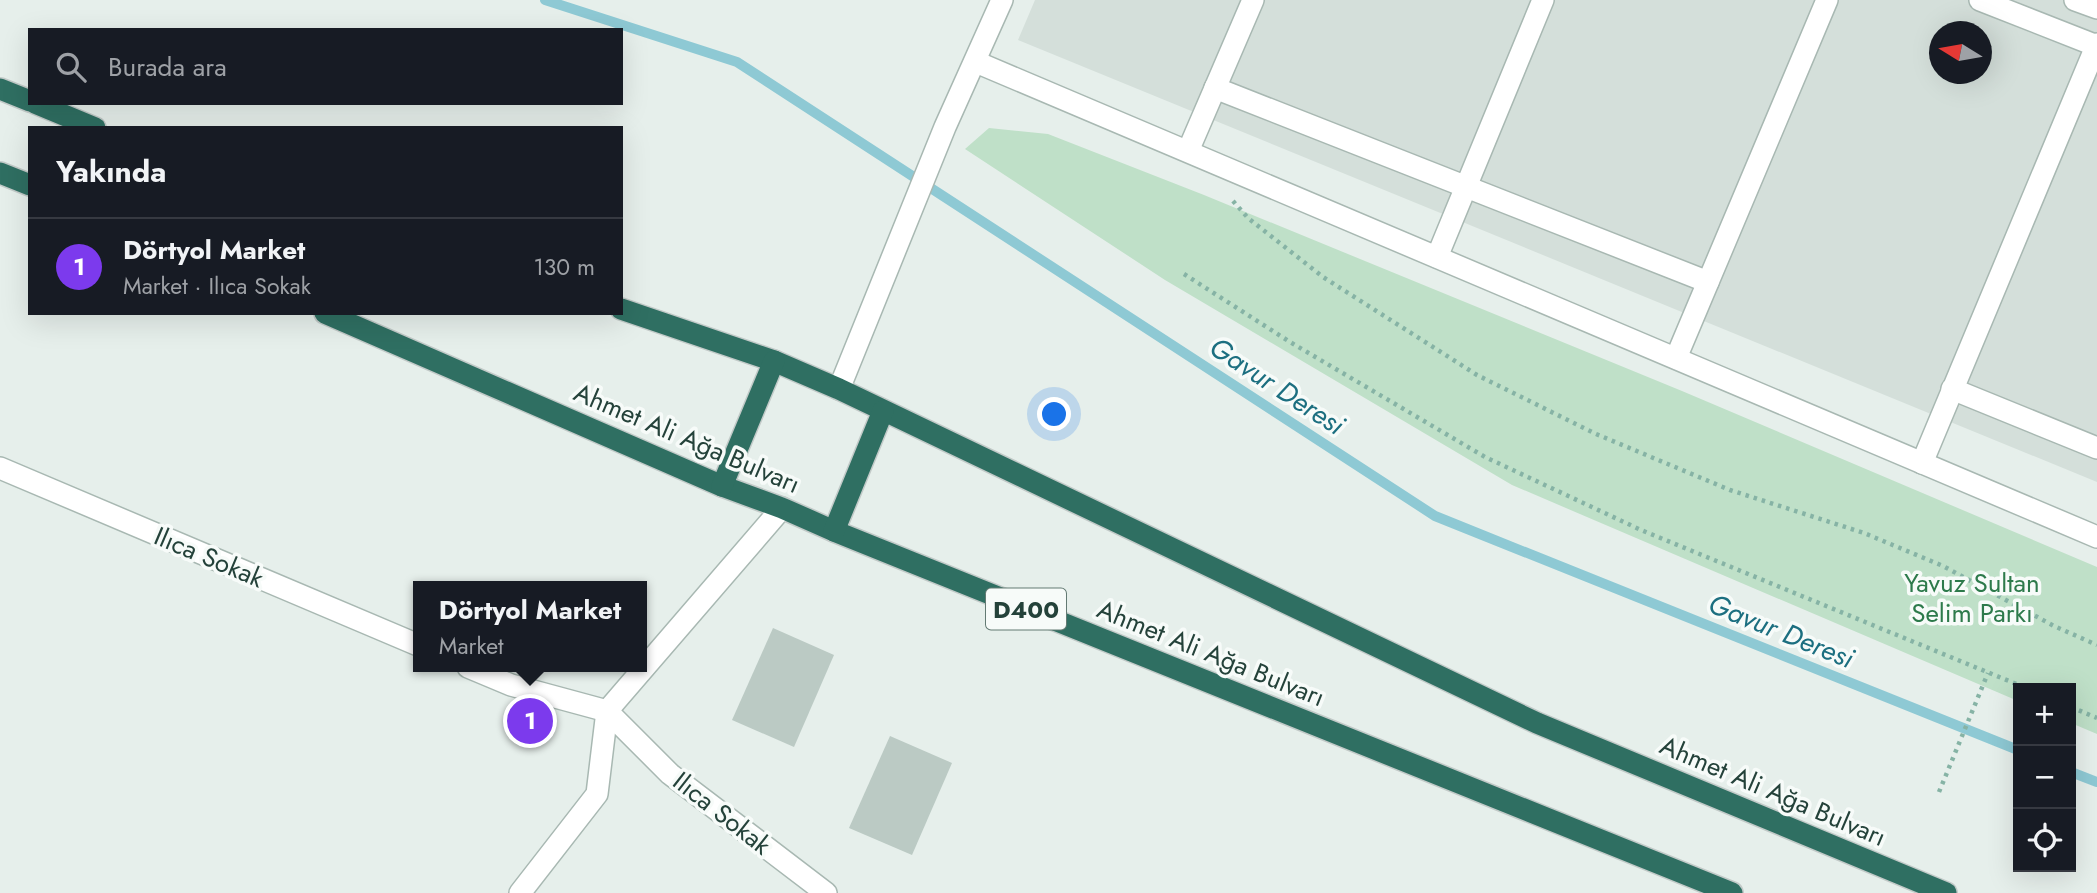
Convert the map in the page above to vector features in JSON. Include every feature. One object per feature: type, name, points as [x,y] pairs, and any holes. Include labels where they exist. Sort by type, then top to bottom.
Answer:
[{"type":"highway","points":[[0,89],[28,100]]},
{"type":"highway","points":[[40,105],[90,126]]},
{"type":"highway","points":[[0,173],[28,184]]},
{"type":"highway","name":"Ahmet Ali Ağa Bulvarı","points":[[623,310],[774,361],[839,389],[1537,723],[1946,893]]},
{"type":"highway","name":"Ahmet Ali Ağa Bulvarı","points":[[330,315],[722,486],[1732,893]]},
{"type":"highway","points":[[722,486],[774,361]]},
{"type":"highway","points":[[834,531],[883,411]]},
{"type":"street","points":[[839,389],[946,127],[1002,0]]},
{"type":"street","points":[[1188,151],[1253,0]]},
{"type":"street","points":[[1437,257],[1543,0]]},
{"type":"street","points":[[1676,358],[1827,0]]},
{"type":"street","points":[[1922,463],[2097,45],[1980,0]]},
{"type":"street","points":[[2076,0],[2097,8]]},
{"type":"street","points":[[976,62],[2097,537]]},
{"type":"street","points":[[1215,88],[1708,282]]},
{"type":"street","points":[[1952,389],[2097,448]]},
{"type":"street","name":"Ilıca Sokak","points":[[0,468],[413,644]]},
{"type":"street","points":[[647,665],[782,508]]},
{"type":"street","name":"Ilıca Sokak","points":[[480,672],[511,685],[607,711],[670,774],[826,893]]},
{"type":"street","points":[[520,893],[597,794],[607,711],[641,672]]},
{"type":"path","points":[[1231,199],[1248,219],[1323,277],[1477,374],[1596,433],[1730,490],[1864,533],[1943,566],[2054,626],[2097,645]]},
{"type":"path","points":[[1184,274],[1290,342],[1485,457],[1642,530],[2013,683]]},
{"type":"path","points":[[1938,792],[1988,673]]},
{"type":"path","points":[[2076,709],[2097,718]]},
{"type":"shaded area","points":[[1035,0],[2097,0],[2097,482],[1018,40]]},
{"type":"green space","name":"Yavuz Sultan Selim Parkı","points":[[989,128],[1048,134],[1682,391],[2097,567],[2097,734],[2076,725],[2076,683],[2013,683],[2013,699],[1512,485],[1165,280],[965,149]]},
{"type":"building","points":[[773,628],[834,655],[794,747],[732,720]]},
{"type":"building","points":[[890,736],[952,763],[912,855],[849,828]]},
{"type":"waterway","name":"Gavur Deresi","points":[[545,0],[737,62],[1435,516],[2013,748]]},
{"type":"waterway","name":"Gavur Deresi","points":[[2076,774],[2097,782]]},
{"type":"place","name":"Dörtyol Market","points":[[530,721]]}]
